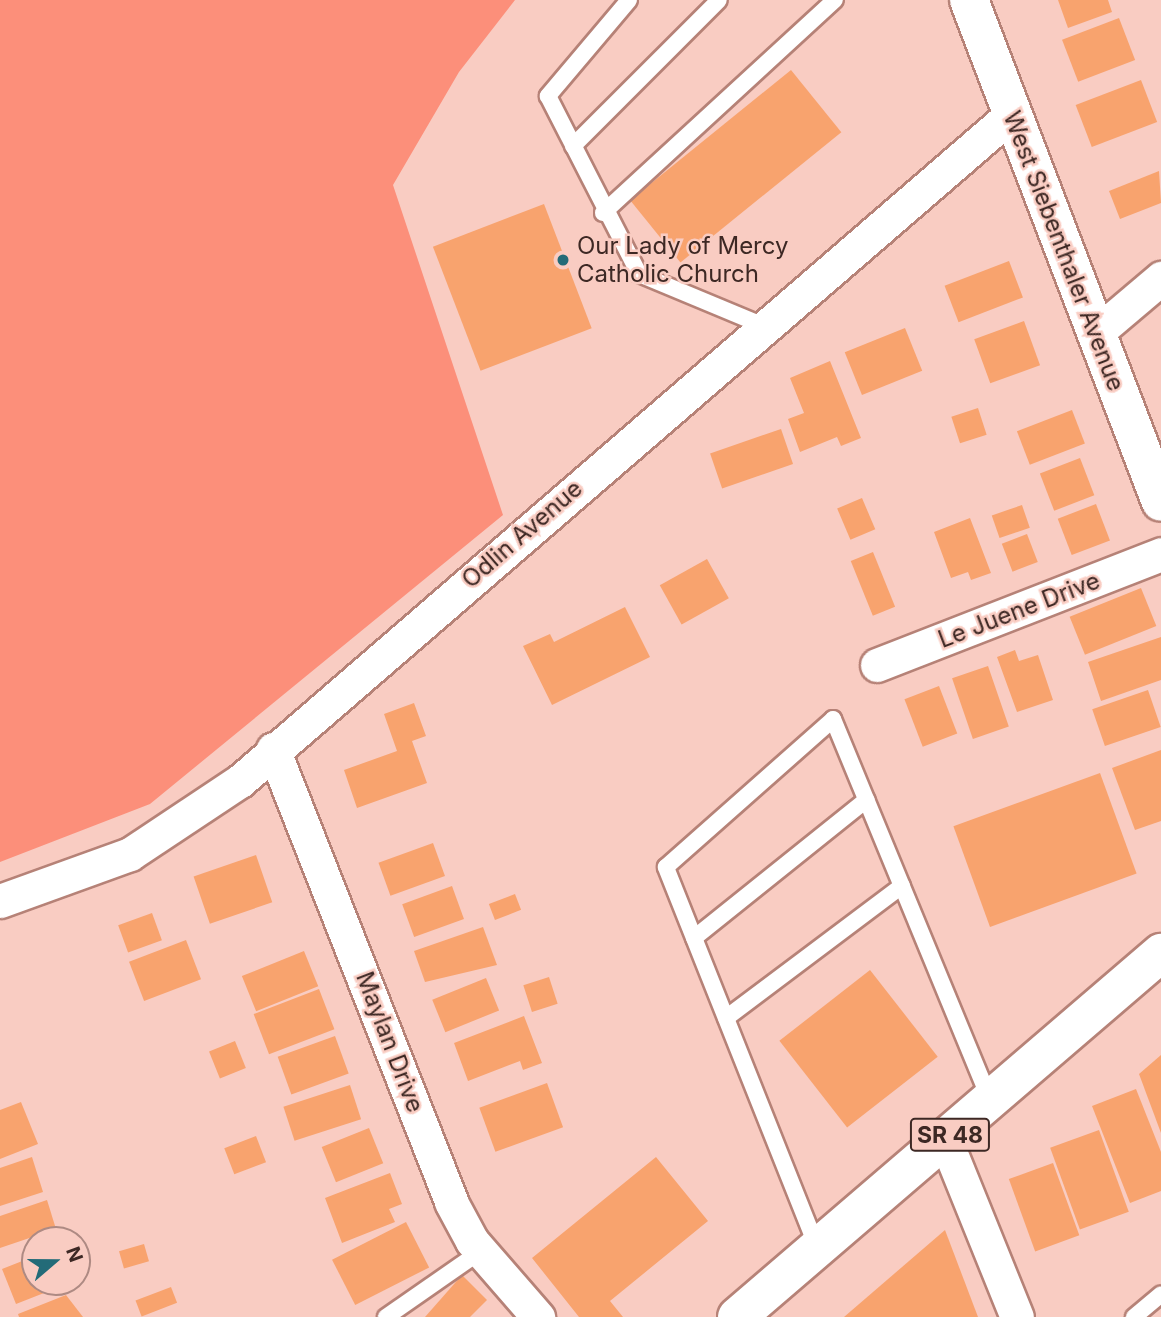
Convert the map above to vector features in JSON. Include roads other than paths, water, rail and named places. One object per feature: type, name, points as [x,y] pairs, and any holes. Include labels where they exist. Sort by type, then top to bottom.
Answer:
[{"type":"main road","name":"West Siebenthaler Avenue","points":[[968,0],[1161,502]]},
{"type":"main road","name":"SR 48","points":[[737,1317],[1161,953]]},
{"type":"street","name":"Odlin Avenue","points":[[0,901],[86,872],[159,838],[273,749],[1012,114]]},
{"type":"street","points":[[1095,334],[1161,278]]},
{"type":"street","name":"Le Juene Drive","points":[[877,666],[1161,554]]},
{"type":"street","name":"Maylan Drive","points":[[273,749],[451,1202],[481,1251],[538,1317]]},
{"type":"street","points":[[945,1139],[1017,1317]]},
{"type":"lane","points":[[629,0],[548,96],[603,213],[639,274],[764,326]]},
{"type":"lane","points":[[573,146],[719,0]]},
{"type":"lane","points":[[603,213],[835,0]]},
{"type":"lane","points":[[817,1248],[666,867],[833,719],[990,1100]]},
{"type":"lane","points":[[694,938],[866,800]]},
{"type":"lane","points":[[726,1018],[902,886]]},
{"type":"lane","points":[[386,1317],[481,1251]]},
{"type":"lane","points":[[1134,1317],[1161,1294]]},
{"type":"place","name":"Our Lady of Mercy Catholic Church","points":[[563,260]]}]
